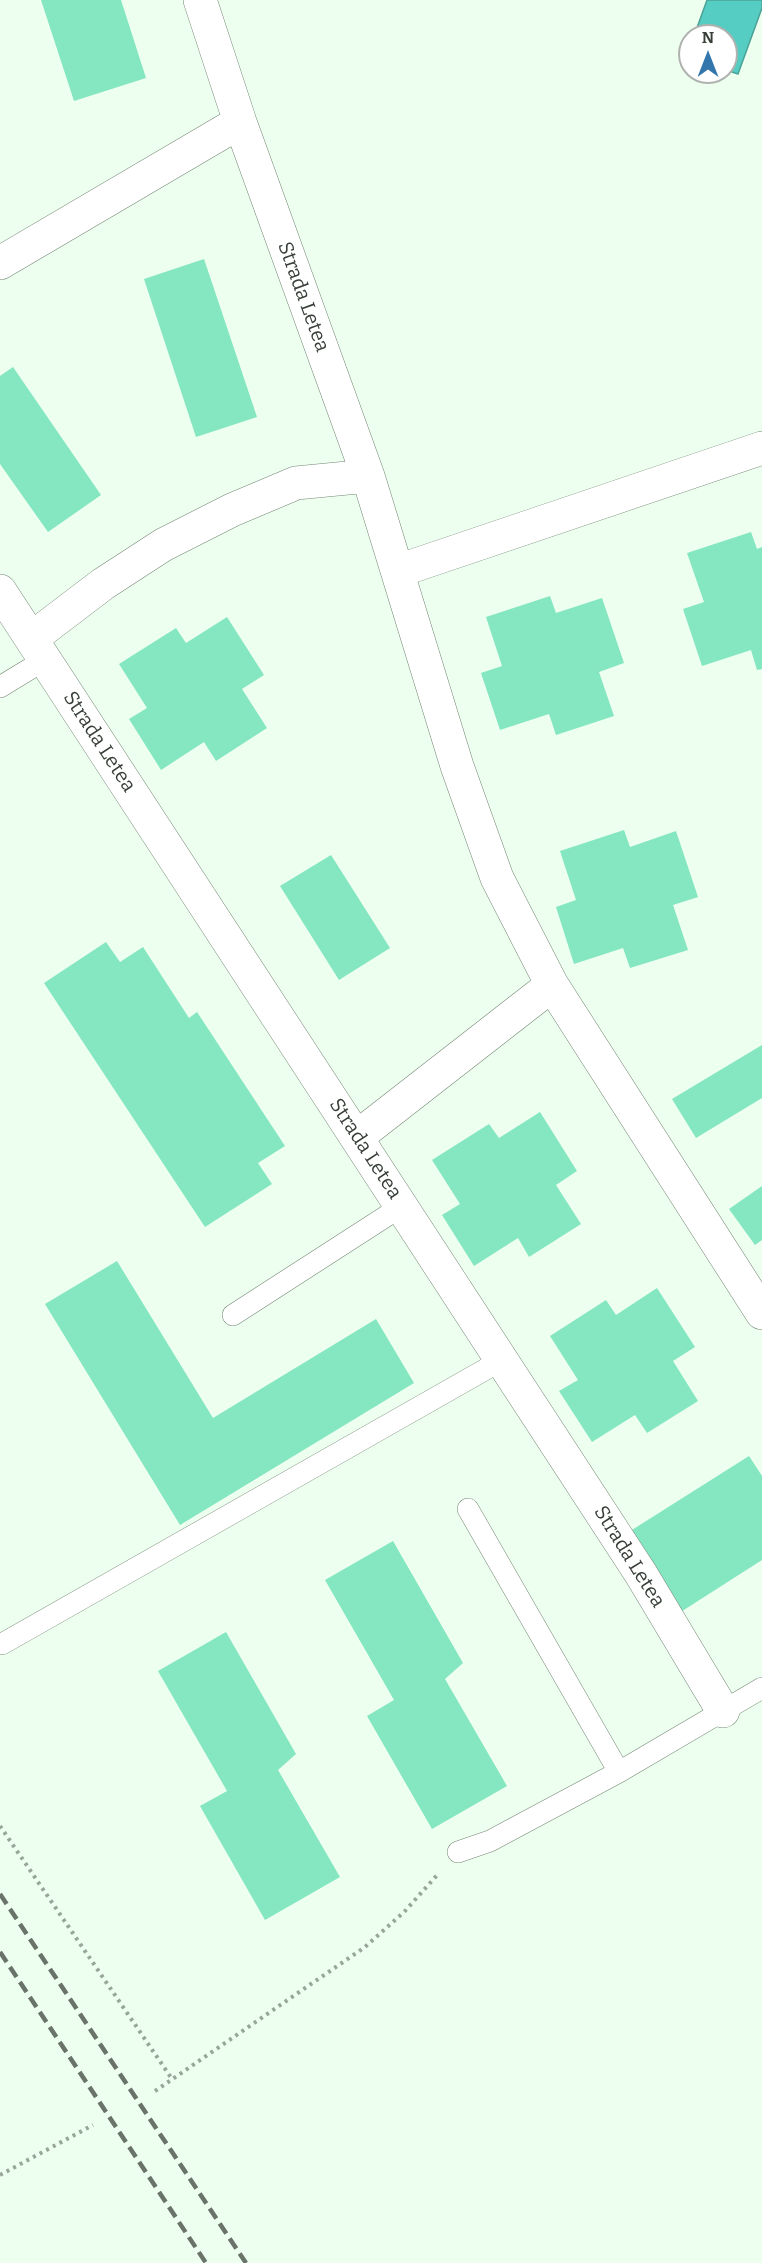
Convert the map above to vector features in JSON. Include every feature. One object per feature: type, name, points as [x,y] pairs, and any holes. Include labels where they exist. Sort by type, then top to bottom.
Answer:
[{"type":"street","name":"Strada Letea","points":[[200,0],[240,122],[368,476],[457,766],[497,878],[552,985],[762,1313]]},
{"type":"street","points":[[0,263],[240,122]]},
{"type":"street","points":[[398,571],[762,448]]},
{"type":"street","points":[[39,648],[104,584],[163,545],[232,510],[296,483],[368,476]]},
{"type":"street","name":"Strada Letea","points":[[0,591],[641,1574],[723,1711]]},
{"type":"street","points":[[357,1137],[552,985]]},
{"type":"lane","points":[[0,687],[39,648]]},
{"type":"lane","points":[[232,1315],[402,1206]]},
{"type":"lane","points":[[2,1644],[502,1360]]},
{"type":"lane","points":[[468,1509],[619,1772]]},
{"type":"lane","points":[[458,1851],[490,1841],[619,1772],[762,1688]]},
{"type":"path","points":[[0,1826],[172,2079]]},
{"type":"path","points":[[155,2091],[365,1947],[405,1911],[458,1851]]},
{"type":"path","points":[[0,2175],[93,2125]]},
{"type":"water","points":[[707,0],[762,0],[762,8],[738,74],[738,24],[698,24]]},
{"type":"building","points":[[41,0],[121,0],[146,78],[74,101]]},
{"type":"building","points":[[204,259],[257,417],[196,437],[144,279]]},
{"type":"building","points":[[13,367],[101,495],[48,532],[0,464],[0,376]]},
{"type":"building","points":[[751,532],[757,549],[762,547],[762,669],[757,670],[751,650],[702,666],[683,609],[704,602],[687,553]]},
{"type":"building","points":[[550,596],[556,613],[602,598],[624,663],[599,672],[614,716],[556,735],[549,714],[500,730],[481,673],[502,666],[486,617]]},
{"type":"building","points":[[227,617],[264,675],[242,689],[267,728],[216,761],[204,742],[161,770],[129,719],[147,708],[119,664],[176,628],[186,643]]},
{"type":"building","points":[[624,830],[630,847],[676,831],[698,897],[673,905],[688,950],[630,968],[623,948],[574,964],[556,907],[576,900],[560,851]]},
{"type":"building","points":[[331,855],[390,948],[339,980],[280,886]]},
{"type":"building","points":[[106,942],[120,962],[143,947],[189,1018],[197,1012],[285,1146],[258,1163],[272,1184],[205,1227],[44,983]]},
{"type":"building","points":[[762,1045],[762,1098],[696,1138],[672,1099]]},
{"type":"building","points":[[540,1112],[577,1171],[556,1185],[581,1224],[529,1257],[518,1238],[474,1266],[442,1215],[460,1204],[432,1160],[489,1124],[499,1138]]},
{"type":"building","points":[[762,1186],[762,1240],[755,1245],[729,1209]]},
{"type":"building","points":[[117,1261],[213,1418],[376,1319],[414,1383],[180,1525],[45,1304]]},
{"type":"building","points":[[657,1288],[695,1347],[673,1361],[698,1401],[647,1433],[635,1415],[592,1442],[559,1391],[578,1380],[550,1336],[606,1300],[616,1315]]},
{"type":"building","points":[[749,1456],[762,1476],[762,1560],[676,1615],[624,1535]]},
{"type":"building","points":[[393,1541],[463,1663],[445,1679],[507,1786],[432,1829],[367,1716],[394,1700],[325,1580]]},
{"type":"building","points":[[226,1632],[296,1754],[278,1770],[340,1877],[265,1920],[200,1806],[227,1791],[158,1671]]},
{"type":"railway","points":[[0,1894],[246,2263]]},
{"type":"railway","points":[[0,1952],[206,2263]]}]
